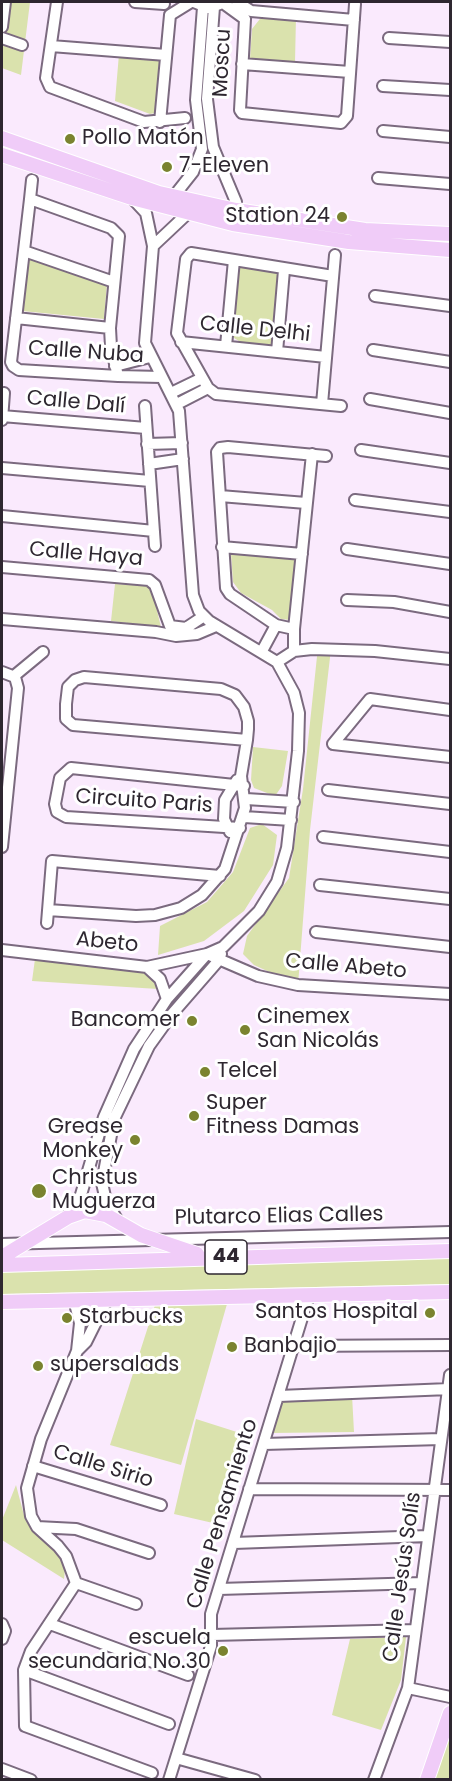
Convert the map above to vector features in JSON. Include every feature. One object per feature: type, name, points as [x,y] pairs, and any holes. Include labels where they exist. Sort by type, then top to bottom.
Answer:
[{"type":"main road","points":[[2,138],[235,217],[349,242],[450,250]]},
{"type":"main road","points":[[2,155],[187,214],[365,230],[450,234]]},
{"type":"main road","points":[[132,198],[138,194],[159,193]]},
{"type":"main road","points":[[2,1257],[68,1217],[85,1211],[96,1211],[154,1240],[206,1257]]},
{"type":"main road","name":"44","points":[[2,1265],[450,1251]]},
{"type":"main road","name":"44","points":[[2,1302],[450,1292]]},
{"type":"main road","points":[[428,1779],[450,1713]]},
{"type":"street","points":[[2,27],[5,2]]},
{"type":"street","points":[[57,2],[46,78],[47,83],[53,89],[144,122],[185,118]]},
{"type":"street","points":[[135,2],[166,3],[170,15],[160,122]]},
{"type":"street","points":[[237,2],[248,15]]},
{"type":"street","points":[[170,15],[208,4],[248,15],[354,20]]},
{"type":"street","points":[[208,4],[196,100],[207,148],[235,195],[235,217]]},
{"type":"street","points":[[242,64],[350,72],[355,4]]},
{"type":"street","name":"Moscu","points":[[248,15],[242,64],[240,110],[246,115],[341,123],[347,116],[350,72]]},
{"type":"street","points":[[2,38],[22,45]]},
{"type":"street","points":[[389,38],[450,42]]},
{"type":"street","points":[[51,46],[166,55]]},
{"type":"street","points":[[383,86],[450,90]]},
{"type":"street","points":[[383,131],[450,137]]},
{"type":"street","points":[[174,196],[193,172],[207,148]]},
{"type":"street","points":[[378,178],[450,184]]},
{"type":"street","points":[[32,180],[16,318],[110,328]]},
{"type":"street","points":[[68,1217],[75,1209],[134,1049],[167,999],[207,954],[223,947],[259,911],[277,882],[294,802],[299,713],[294,693],[277,662],[262,651],[216,627],[196,605],[191,583],[182,443],[177,404],[150,357],[144,332],[153,246],[146,213],[132,198]]},
{"type":"street","points":[[30,200],[116,231],[119,236],[110,328],[116,371]]},
{"type":"street","points":[[153,246],[187,214]]},
{"type":"street","points":[[24,251],[114,282]]},
{"type":"street","points":[[212,391],[202,378],[177,333],[187,255],[196,252],[284,270],[333,276]]},
{"type":"street","points":[[322,404],[335,255]]},
{"type":"street","points":[[226,346],[234,260]]},
{"type":"street","points":[[277,352],[284,270]]},
{"type":"street","points":[[375,296],[450,306]]},
{"type":"street","name":"Calle Nuba","points":[[16,318],[11,362],[19,370],[116,371],[161,377]]},
{"type":"street","name":"Calle Delhi","points":[[181,342],[326,357]]},
{"type":"street","points":[[373,350],[450,362]]},
{"type":"street","name":"Calle Nuba","points":[[116,371],[150,357]]},
{"type":"street","points":[[171,393],[202,378]]},
{"type":"street","points":[[177,404],[212,391],[340,406]]},
{"type":"street","points":[[2,418],[4,393]]},
{"type":"street","points":[[370,399],[450,412]]},
{"type":"street","points":[[145,406],[154,546]]},
{"type":"street","name":"Calle Dalí","points":[[2,418],[146,428]]},
{"type":"street","points":[[147,444],[182,443]]},
{"type":"street","points":[[294,629],[276,625],[230,594],[225,584],[217,456],[220,448],[228,447],[326,456]]},
{"type":"street","points":[[361,450],[450,462]]},
{"type":"street","points":[[294,651],[294,629],[312,454]]},
{"type":"street","points":[[149,464],[183,459]]},
{"type":"street","points":[[2,468],[150,481]]},
{"type":"street","points":[[220,496],[306,503]]},
{"type":"street","points":[[355,500],[450,512]]},
{"type":"street","points":[[2,516],[154,531]]},
{"type":"street","points":[[222,547],[302,554]]},
{"type":"street","points":[[347,549],[450,564]]},
{"type":"street","name":"Calle Haya","points":[[2,567],[149,580],[155,585],[170,626],[186,628],[204,616]]},
{"type":"street","points":[[346,600],[394,602],[450,612]]},
{"type":"street","points":[[2,619],[156,632],[176,636],[197,634],[216,627]]},
{"type":"street","points":[[262,651],[276,625]]},
{"type":"street","points":[[277,662],[294,651],[375,651],[450,659]]},
{"type":"street","points":[[14,676],[43,652]]},
{"type":"street","points":[[2,672],[14,676]]},
{"type":"street","points":[[2,847],[7,740],[18,688],[14,676]]},
{"type":"street","points":[[240,782],[247,740],[248,720],[244,707],[235,695],[221,689],[84,677],[78,677],[68,687],[66,719],[73,725],[247,740]]},
{"type":"street","points":[[450,710],[370,699],[333,744],[450,757]]},
{"type":"street","name":"Circuito Paris","points":[[71,768],[240,782],[246,799],[244,817],[237,833],[227,828],[66,817],[57,812],[55,804],[60,778],[66,770],[71,768]]},
{"type":"street","name":"Circuito Paris","points":[[227,828],[223,809],[228,791],[240,782]]},
{"type":"street","points":[[328,790],[450,804]]},
{"type":"street","points":[[246,799],[294,802]]},
{"type":"street","points":[[244,817],[291,820]]},
{"type":"street","points":[[48,910],[136,916],[155,915],[181,908],[194,901],[220,876],[232,854],[237,833]]},
{"type":"street","points":[[323,837],[450,852]]},
{"type":"street","points":[[47,923],[53,861],[220,876]]},
{"type":"street","points":[[320,885],[450,899]]},
{"type":"street","points":[[316,932],[450,946]]},
{"type":"street","points":[[118,1221],[106,1201],[102,1183],[109,1118],[149,1046],[172,1014],[219,960],[223,947]]},
{"type":"street","name":"Abeto","points":[[2,951],[147,967],[207,954]]},
{"type":"street","name":"Calle Abeto","points":[[207,954],[258,975],[298,986],[450,994]]},
{"type":"street","points":[[147,967],[160,979],[167,999]]},
{"type":"street","name":"Plutarco Elias Calles","points":[[2,1244],[450,1232]]},
{"type":"street","name":"Calle Pensamiento","points":[[169,1779],[212,1646],[211,1614],[309,1295]]},
{"type":"street","points":[[74,1300],[80,1323],[77,1351],[33,1466],[26,1496],[37,1527],[58,1546],[71,1567],[76,1583],[31,1651],[24,1670],[24,1719],[26,1726],[32,1730],[152,1773]]},
{"type":"street","points":[[77,1351],[86,1342],[107,1300]]},
{"type":"street","points":[[80,1323],[93,1326]]},
{"type":"street","points":[[294,1346],[450,1345]]},
{"type":"street","name":"Calle Jesús Solís","points":[[374,1779],[408,1688],[450,1375]]},
{"type":"street","points":[[279,1396],[449,1389]]},
{"type":"street","points":[[264,1444],[441,1439]]},
{"type":"street","name":"Calle Sirio","points":[[33,1466],[161,1505]]},
{"type":"street","points":[[249,1489],[435,1488],[450,1490]]},
{"type":"street","points":[[37,1527],[76,1529],[148,1553]]},
{"type":"street","points":[[234,1543],[428,1536]]},
{"type":"street","points":[[76,1583],[136,1604]]},
{"type":"street","points":[[219,1589],[422,1583]]},
{"type":"street","points":[[2,1624],[5,1631],[2,1638]]},
{"type":"street","points":[[50,1624],[188,1676]]},
{"type":"street","points":[[212,1635],[414,1630]]},
{"type":"street","points":[[24,1670],[170,1724]]},
{"type":"street","points":[[408,1688],[450,1697]]},
{"type":"street","points":[[176,1758],[255,1779]]},
{"type":"street","points":[[2,1768],[31,1779]]},
{"type":"green space","points":[[2,2],[30,2],[21,75],[2,68]]},
{"type":"green space","points":[[263,15],[296,17],[295,62],[250,59],[252,29]]},
{"type":"green space","points":[[119,54],[161,57],[155,113],[150,114],[115,101]]},
{"type":"green space","points":[[28,258],[107,283],[104,319],[22,311]]},
{"type":"green space","points":[[239,265],[280,273],[275,345],[242,343],[231,336]]},
{"type":"green space","points":[[231,554],[295,559],[290,620],[281,619],[272,610],[241,593],[233,582]]},
{"type":"green space","points":[[115,584],[151,586],[161,627],[111,621]]},
{"type":"green space","points":[[318,647],[331,649],[310,830],[298,985],[254,965],[243,954],[247,936],[289,878],[303,789]]},
{"type":"green space","points":[[253,747],[288,751],[282,786],[275,796],[254,788],[251,780]]},
{"type":"green space","points":[[262,824],[277,835],[273,865],[244,911],[204,941],[158,955],[160,926],[207,902],[233,872],[250,828]]},
{"type":"green space","points":[[35,959],[146,971],[158,989],[32,981]]},
{"type":"green space","points":[[450,1256],[450,1284],[2,1294],[2,1271]]},
{"type":"green space","points":[[227,1304],[181,1465],[110,1445],[155,1305]]},
{"type":"green space","points":[[352,1395],[354,1432],[271,1433],[282,1396]]},
{"type":"green space","points":[[196,1419],[240,1433],[213,1523],[174,1514]]},
{"type":"green space","points":[[16,1485],[25,1519],[60,1557],[65,1570],[64,1579],[2,1540],[2,1520]]},
{"type":"green space","points":[[406,1637],[401,1680],[381,1730],[332,1715],[350,1639]]},
{"type":"green space","points":[[450,1727],[450,1779],[433,1779]]},
{"type":"place","name":"Pollo Matón","points":[[70,139]]},
{"type":"place","name":"7-Eleven","points":[[167,167]]},
{"type":"place","name":"Station 24","points":[[342,217]]},
{"type":"place","name":"Bancomer","points":[[192,1021]]},
{"type":"place","name":"Cinemex San Nicolás","points":[[245,1030]]},
{"type":"place","name":"Telcel","points":[[205,1072]]},
{"type":"place","name":"Super Fitness Damas","points":[[194,1116]]},
{"type":"place","name":"Grease Monkey","points":[[135,1140]]},
{"type":"place","name":"Christus Muguerza","points":[[39,1191]]},
{"type":"place","name":"Santos Hospital","points":[[430,1313]]},
{"type":"place","name":"Starbucks","points":[[67,1318]]},
{"type":"place","name":"Banbajio","points":[[232,1347]]},
{"type":"place","name":"supersalads","points":[[38,1366]]},
{"type":"place","name":"escuela secundaria No.30","points":[[223,1651]]}]
